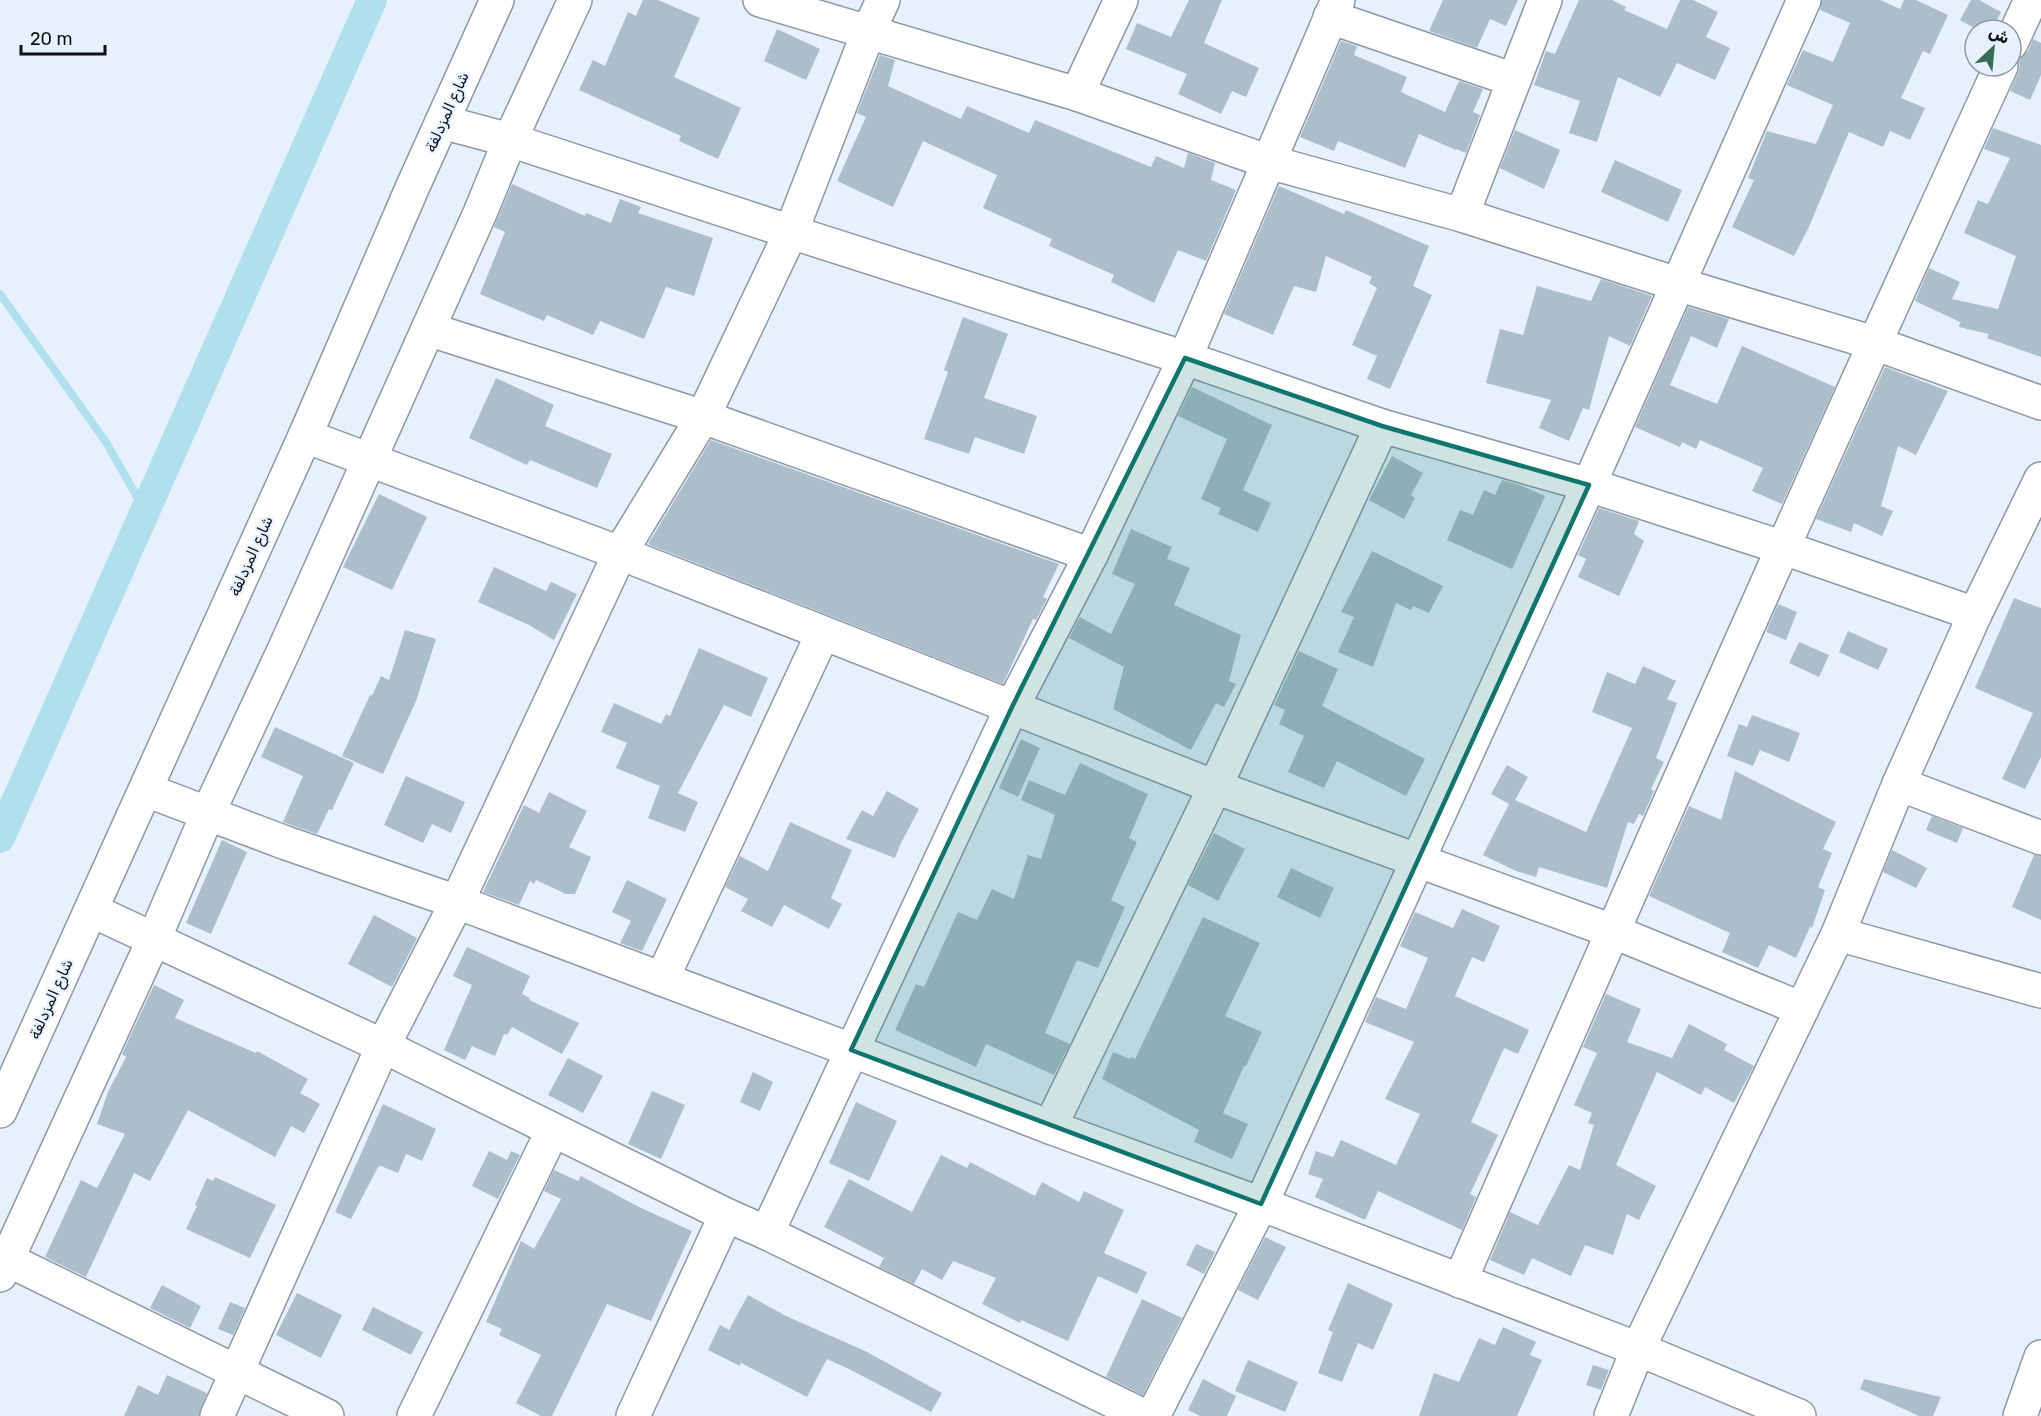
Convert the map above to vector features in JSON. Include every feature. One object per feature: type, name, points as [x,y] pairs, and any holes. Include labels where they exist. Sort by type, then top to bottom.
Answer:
[{"type":"street","name":"شارع المزدلفة","points":[[0,1111],[305,436],[497,0]]},
{"type":"street","points":[[327,1416],[238,1372],[2,1263],[154,939],[208,813],[285,648],[480,213],[510,140],[575,0]]},
{"type":"street","points":[[760,0],[1077,94],[1269,162],[1462,215],[1677,285],[1874,343],[2041,403]]},
{"type":"street","points":[[218,1416],[383,1046],[457,902],[620,553],[703,417],[791,232],[883,0]]},
{"type":"street","points":[[1077,94],[1121,0]]},
{"type":"street","points":[[1462,215],[1545,0]]},
{"type":"street","points":[[1153,1416],[1261,1204],[1589,485],[1804,0]]},
{"type":"street","points":[[2022,18],[2029,3]]},
{"type":"street","points":[[766,1233],[1012,706],[1091,555],[1185,358],[1334,8],[1514,80]]},
{"type":"street","points":[[1461,1281],[1612,931],[1874,343],[1995,78]]},
{"type":"street","points":[[442,122],[510,140],[1185,358],[1382,426],[1589,485],[1784,548],[1976,614]]},
{"type":"street","points":[[428,330],[703,417],[1091,555]]},
{"type":"street","points":[[1050,1127],[1215,787],[1382,426]]},
{"type":"street","points":[[305,436],[620,553],[1215,787],[1612,931],[1802,1009]]},
{"type":"street","points":[[1611,1416],[1638,1349],[1838,934],[1899,784],[1976,614],[2041,479]]},
{"type":"street","points":[[662,979],[823,633]]},
{"type":"street","points":[[1899,784],[2041,838]]},
{"type":"street","points":[[146,790],[286,843],[457,902],[1050,1127],[1261,1204],[1638,1349],[1799,1416]]},
{"type":"street","points":[[91,910],[383,1046],[726,1215],[1144,1416]]},
{"type":"street","points":[[1838,934],[2041,992]]},
{"type":"street","points":[[414,1416],[553,1130]]},
{"type":"street","points":[[633,1416],[726,1215]]},
{"type":"street","points":[[2020,1416],[2041,1358]]},
{"type":"highlighted area","points":[[1185,358],[1382,426],[1589,485],[1261,1204],[851,1050],[1012,707]]},
{"type":"building","points":[[643,0],[658,0],[700,18],[674,77],[741,108],[718,159],[679,141],[681,136],[579,90],[593,60],[605,66],[628,12],[636,16]]},
{"type":"building","points":[[1189,0],[1222,0],[1204,43],[1259,68],[1246,97],[1232,91],[1221,114],[1178,94],[1187,74],[1126,49],[1137,23],[1171,37]]},
{"type":"building","points":[[1443,0],[1518,0],[1506,26],[1490,19],[1477,48],[1429,31]]},
{"type":"building","points":[[1579,0],[1612,0],[1626,7],[1624,10],[1667,29],[1680,0],[1693,0],[1718,12],[1706,37],[1730,48],[1715,80],[1677,63],[1660,97],[1618,77],[1597,142],[1569,133],[1580,101],[1534,85],[1546,51],[1555,54]]},
{"type":"building","points":[[1822,0],[1880,0],[1900,9],[1904,0],[1916,0],[1948,15],[1930,54],[1923,51],[1901,98],[1925,108],[1910,140],[1890,131],[1883,147],[1849,132],[1808,229],[1794,256],[1732,227],[1754,180],[1748,178],[1767,131],[1816,144],[1833,105],[1787,85],[1803,50],[1833,62],[1850,23],[1820,10]]},
{"type":"building","points":[[1971,0],[1979,0],[2001,12],[1998,18],[1963,18],[1963,22],[1960,20]]},
{"type":"building","points":[[777,29],[820,49],[806,80],[764,61]]},
{"type":"building","points":[[2033,39],[2041,43],[2041,75],[2030,100],[2010,91],[2016,78],[2023,78],[2023,56],[2028,51]]},
{"type":"building","points":[[1341,41],[1357,46],[1354,55],[1407,77],[1401,92],[1445,112],[1459,81],[1483,89],[1473,112],[1480,115],[1466,153],[1419,134],[1405,168],[1338,141],[1334,151],[1300,137]]},
{"type":"building","points":[[880,55],[895,60],[888,86],[961,119],[967,106],[1029,133],[1035,120],[1151,167],[1156,156],[1184,168],[1188,153],[1215,163],[1211,180],[1236,190],[1206,261],[1178,250],[1154,303],[1111,282],[1114,275],[1049,246],[1052,239],[983,208],[997,175],[923,141],[893,207],[837,181],[866,117],[857,113]]},
{"type":"building","points":[[1993,128],[2041,145],[2041,357],[1987,338],[1989,334],[1959,327],[1960,322],[1915,301],[1929,268],[1960,282],[1952,299],[1998,309],[2016,256],[1964,233],[1978,200],[1988,204],[2010,158],[1984,149]]},
{"type":"building","points":[[1515,130],[1560,150],[1544,189],[1500,168]]},
{"type":"building","points":[[1615,160],[1682,190],[1668,222],[1601,192]]},
{"type":"building","points":[[512,184],[585,216],[586,213],[611,223],[620,199],[641,207],[638,213],[713,238],[694,296],[666,287],[644,339],[600,321],[593,335],[547,315],[544,321],[480,294],[505,232],[494,227]]},
{"type":"building","points":[[1279,186],[1344,214],[1346,210],[1429,246],[1413,286],[1432,295],[1390,389],[1367,379],[1377,356],[1352,345],[1377,288],[1369,283],[1372,277],[1326,256],[1316,292],[1294,286],[1273,335],[1224,314]]},
{"type":"building","points":[[1601,279],[1652,296],[1630,346],[1609,336],[1589,410],[1583,408],[1569,441],[1539,428],[1551,400],[1486,383],[1500,329],[1523,335],[1537,286],[1591,301]]},
{"type":"building","points":[[1688,307],[1729,319],[1717,348],[1691,336],[1670,385],[1717,404],[1742,346],[1835,387],[1782,504],[1752,491],[1763,468],[1700,440],[1696,449],[1682,442],[1680,447],[1635,427]]},
{"type":"building","points":[[963,317],[1008,334],[984,398],[1037,416],[1024,454],[975,437],[969,454],[924,439],[948,372],[944,370]]},
{"type":"building","points":[[1885,367],[1948,391],[1916,455],[1898,446],[1881,506],[1893,511],[1882,536],[1854,523],[1851,532],[1816,519]]},
{"type":"building","points":[[496,378],[554,405],[545,426],[612,454],[597,488],[530,460],[527,465],[469,438]]},
{"type":"building","points":[[1192,387],[1272,425],[1243,490],[1271,503],[1258,532],[1218,514],[1221,508],[1201,499],[1227,439],[1178,416]]},
{"type":"building","points":[[711,440],[1059,564],[1043,597],[1047,599],[1036,620],[1033,619],[1003,684],[648,544]]},
{"type":"building","points":[[1392,456],[1423,473],[1411,495],[1415,498],[1404,519],[1369,500]]},
{"type":"building","points":[[1502,480],[1545,496],[1512,569],[1447,540],[1460,510],[1473,515],[1484,490],[1495,495]]},
{"type":"building","points":[[379,494],[427,517],[392,590],[343,567]]},
{"type":"building","points":[[1599,508],[1639,521],[1634,534],[1644,541],[1619,596],[1578,577],[1586,559],[1578,555]]},
{"type":"building","points":[[1131,529],[1172,547],[1167,559],[1190,568],[1174,605],[1241,635],[1229,681],[1236,684],[1224,707],[1216,703],[1191,750],[1113,709],[1124,667],[1069,638],[1080,617],[1111,634],[1135,584],[1112,574]]},
{"type":"building","points":[[1372,551],[1443,586],[1429,613],[1413,606],[1411,610],[1396,603],[1373,667],[1338,652],[1354,617],[1341,612]]},
{"type":"building","points":[[494,567],[546,591],[551,582],[577,594],[554,640],[529,625],[478,602]]},
{"type":"building","points":[[2014,598],[2041,608],[2041,757],[2025,789],[2002,779],[2033,713],[1975,688]]},
{"type":"building","points":[[1778,604],[1797,612],[1786,640],[1766,632]]},
{"type":"building","points":[[405,630],[436,639],[416,701],[383,774],[342,756],[381,676],[389,680]]},
{"type":"building","points":[[1848,631],[1888,649],[1878,670],[1839,652]]},
{"type":"building","points":[[1799,642],[1829,655],[1819,677],[1789,663]]},
{"type":"building","points":[[699,648],[768,678],[751,717],[724,705],[678,793],[698,802],[685,832],[648,818],[660,786],[616,768],[627,743],[601,732],[614,703],[661,724],[666,714],[670,716]]},
{"type":"building","points":[[1299,651],[1338,669],[1322,706],[1425,759],[1406,796],[1337,761],[1324,788],[1288,772],[1304,736],[1279,724],[1285,710],[1274,705]]},
{"type":"building","points":[[1643,666],[1676,681],[1667,699],[1677,703],[1656,758],[1664,762],[1651,789],[1654,791],[1643,816],[1639,814],[1634,824],[1628,822],[1607,888],[1539,867],[1536,877],[1516,871],[1483,855],[1509,804],[1491,794],[1507,765],[1528,777],[1515,800],[1586,832],[1632,728],[1592,712],[1607,672],[1635,684]]},
{"type":"building","points":[[1752,715],[1800,733],[1789,762],[1760,750],[1753,766],[1727,756],[1739,724],[1747,727]]},
{"type":"building","points":[[275,727],[354,763],[332,810],[329,809],[317,834],[283,822],[303,776],[261,757]]},
{"type":"building","points":[[1021,739],[1040,748],[1018,797],[999,788]]},
{"type":"building","points":[[1080,763],[1148,794],[1129,838],[1137,842],[1111,900],[1125,907],[1098,968],[1077,960],[1045,1033],[1070,1044],[1054,1075],[986,1044],[976,1067],[895,1030],[916,984],[924,987],[958,912],[977,920],[992,889],[1014,899],[1028,855],[1041,859],[1055,815],[1021,800],[1029,780],[1065,795]]},
{"type":"building","points":[[1735,771],[1836,822],[1823,849],[1832,853],[1818,887],[1825,890],[1812,928],[1810,927],[1796,958],[1769,945],[1758,968],[1722,952],[1730,933],[1649,896],[1689,806],[1721,820]]},
{"type":"building","points":[[406,776],[465,802],[451,833],[432,824],[423,843],[384,825]]},
{"type":"building","points":[[887,791],[919,809],[895,858],[846,839],[862,810],[873,816]]},
{"type":"building","points":[[549,792],[587,811],[569,847],[591,857],[575,894],[566,894],[536,880],[534,884],[530,881],[519,905],[483,892],[524,805],[539,813]]},
{"type":"building","points":[[1932,816],[1963,828],[1957,843],[1926,830]]},
{"type":"building","points":[[790,822],[852,850],[831,898],[842,904],[829,929],[784,905],[772,927],[741,911],[748,899],[725,887],[740,856],[768,871]]},
{"type":"building","points":[[1214,833],[1245,849],[1218,901],[1188,885]]},
{"type":"building","points":[[222,840],[247,852],[211,934],[186,923]]},
{"type":"building","points":[[1892,850],[1927,868],[1916,888],[1883,872]]},
{"type":"building","points":[[2034,855],[2041,856],[2041,920],[2012,907]]},
{"type":"building","points":[[1291,868],[1334,888],[1320,918],[1277,897]]},
{"type":"building","points":[[627,880],[667,899],[642,951],[620,943],[631,921],[612,912]]},
{"type":"building","points":[[1462,909],[1500,926],[1484,962],[1472,957],[1455,996],[1529,1030],[1518,1054],[1504,1048],[1471,1122],[1498,1135],[1470,1194],[1476,1197],[1462,1230],[1378,1191],[1365,1220],[1315,1197],[1323,1179],[1308,1174],[1316,1151],[1333,1157],[1341,1140],[1396,1165],[1420,1114],[1385,1099],[1414,1042],[1365,1022],[1376,997],[1406,1009],[1428,958],[1400,946],[1415,912],[1453,928]]},
{"type":"building","points":[[374,915],[417,938],[392,987],[348,964]]},
{"type":"building","points":[[1203,917],[1260,943],[1225,1016],[1262,1032],[1223,1113],[1248,1124],[1232,1159],[1194,1142],[1199,1130],[1102,1079],[1113,1052],[1135,1059]]},
{"type":"building","points":[[467,947],[530,976],[522,994],[530,998],[529,1000],[579,1023],[562,1054],[512,1027],[507,1035],[504,1034],[495,1056],[472,1046],[465,1060],[444,1050],[472,985],[453,976]]},
{"type":"building","points":[[154,985],[184,1000],[175,1018],[256,1053],[257,1051],[308,1079],[300,1093],[320,1104],[304,1133],[291,1126],[275,1157],[188,1110],[150,1181],[134,1173],[86,1277],[45,1257],[81,1180],[97,1188],[125,1134],[97,1124],[108,1092],[126,1057],[122,1054]]},
{"type":"building","points":[[1606,994],[1641,1009],[1627,1042],[1672,1058],[1689,1024],[1727,1044],[1724,1050],[1754,1066],[1734,1103],[1705,1087],[1701,1095],[1657,1072],[1616,1165],[1656,1186],[1639,1220],[1627,1214],[1613,1255],[1585,1245],[1571,1276],[1532,1258],[1524,1275],[1490,1260],[1510,1212],[1538,1225],[1569,1165],[1580,1170],[1594,1125],[1588,1123],[1592,1113],[1574,1105],[1597,1053],[1583,1047]]},
{"type":"building","points":[[568,1058],[603,1076],[583,1113],[548,1095]]},
{"type":"building","points":[[753,1072],[773,1082],[760,1111],[740,1102]]},
{"type":"building","points":[[652,1091],[685,1105],[661,1159],[628,1144]]},
{"type":"building","points":[[856,1102],[897,1121],[869,1181],[829,1163]]},
{"type":"building","points":[[383,1104],[436,1129],[422,1161],[406,1154],[398,1173],[381,1166],[378,1167],[351,1219],[335,1212]]},
{"type":"building","points":[[489,1151],[507,1160],[511,1151],[520,1155],[498,1199],[472,1186]]},
{"type":"building","points":[[941,1155],[967,1168],[970,1162],[1035,1196],[1042,1182],[1079,1202],[1084,1191],[1124,1210],[1104,1253],[1147,1272],[1137,1294],[1098,1276],[1068,1341],[1021,1320],[1020,1323],[982,1304],[996,1278],[953,1261],[942,1280],[922,1269],[914,1284],[879,1267],[884,1258],[824,1227],[849,1179],[912,1212]]},
{"type":"building","points":[[554,1170],[578,1181],[581,1176],[639,1207],[692,1231],[651,1321],[607,1304],[552,1416],[541,1416],[516,1403],[541,1355],[499,1335],[502,1329],[486,1322],[521,1241],[534,1249],[561,1199],[544,1191]]},
{"type":"building","points":[[215,1177],[276,1205],[250,1258],[186,1229],[207,1178],[213,1181]]},
{"type":"building","points":[[1265,1237],[1286,1247],[1258,1300],[1238,1290]]},
{"type":"building","points":[[1196,1244],[1215,1252],[1204,1274],[1186,1265]]},
{"type":"building","points":[[1348,1283],[1393,1304],[1373,1350],[1358,1343],[1342,1382],[1318,1373],[1333,1332],[1328,1330]]},
{"type":"building","points":[[162,1285],[201,1306],[190,1328],[150,1308]]},
{"type":"building","points":[[297,1293],[342,1315],[321,1358],[276,1335]]},
{"type":"building","points":[[748,1295],[786,1316],[865,1351],[942,1393],[931,1412],[827,1359],[807,1397],[741,1363],[740,1366],[708,1350],[720,1325],[729,1330]]},
{"type":"building","points":[[1142,1299],[1182,1318],[1143,1395],[1106,1377]]},
{"type":"building","points":[[230,1302],[245,1308],[233,1335],[218,1329]]},
{"type":"building","points":[[373,1307],[423,1332],[411,1355],[362,1330]]},
{"type":"building","points":[[1503,1327],[1536,1342],[1530,1355],[1542,1360],[1517,1416],[1419,1416],[1434,1373],[1459,1382],[1479,1338],[1495,1345]]},
{"type":"building","points":[[1248,1360],[1298,1382],[1285,1412],[1235,1391]]},
{"type":"building","points":[[1593,1365],[1609,1370],[1601,1390],[1586,1385]]},
{"type":"building","points":[[167,1375],[207,1393],[199,1416],[124,1416],[138,1385],[158,1395]]},
{"type":"building","points":[[1203,1379],[1236,1396],[1227,1416],[1200,1416],[1188,1410]]},
{"type":"building","points":[[1864,1379],[1941,1397],[1933,1416],[1919,1416],[1860,1389]]},
{"type":"waterway","points":[[0,838],[372,0]]},
{"type":"waterway","points":[[0,294],[106,442],[145,511]]}]
